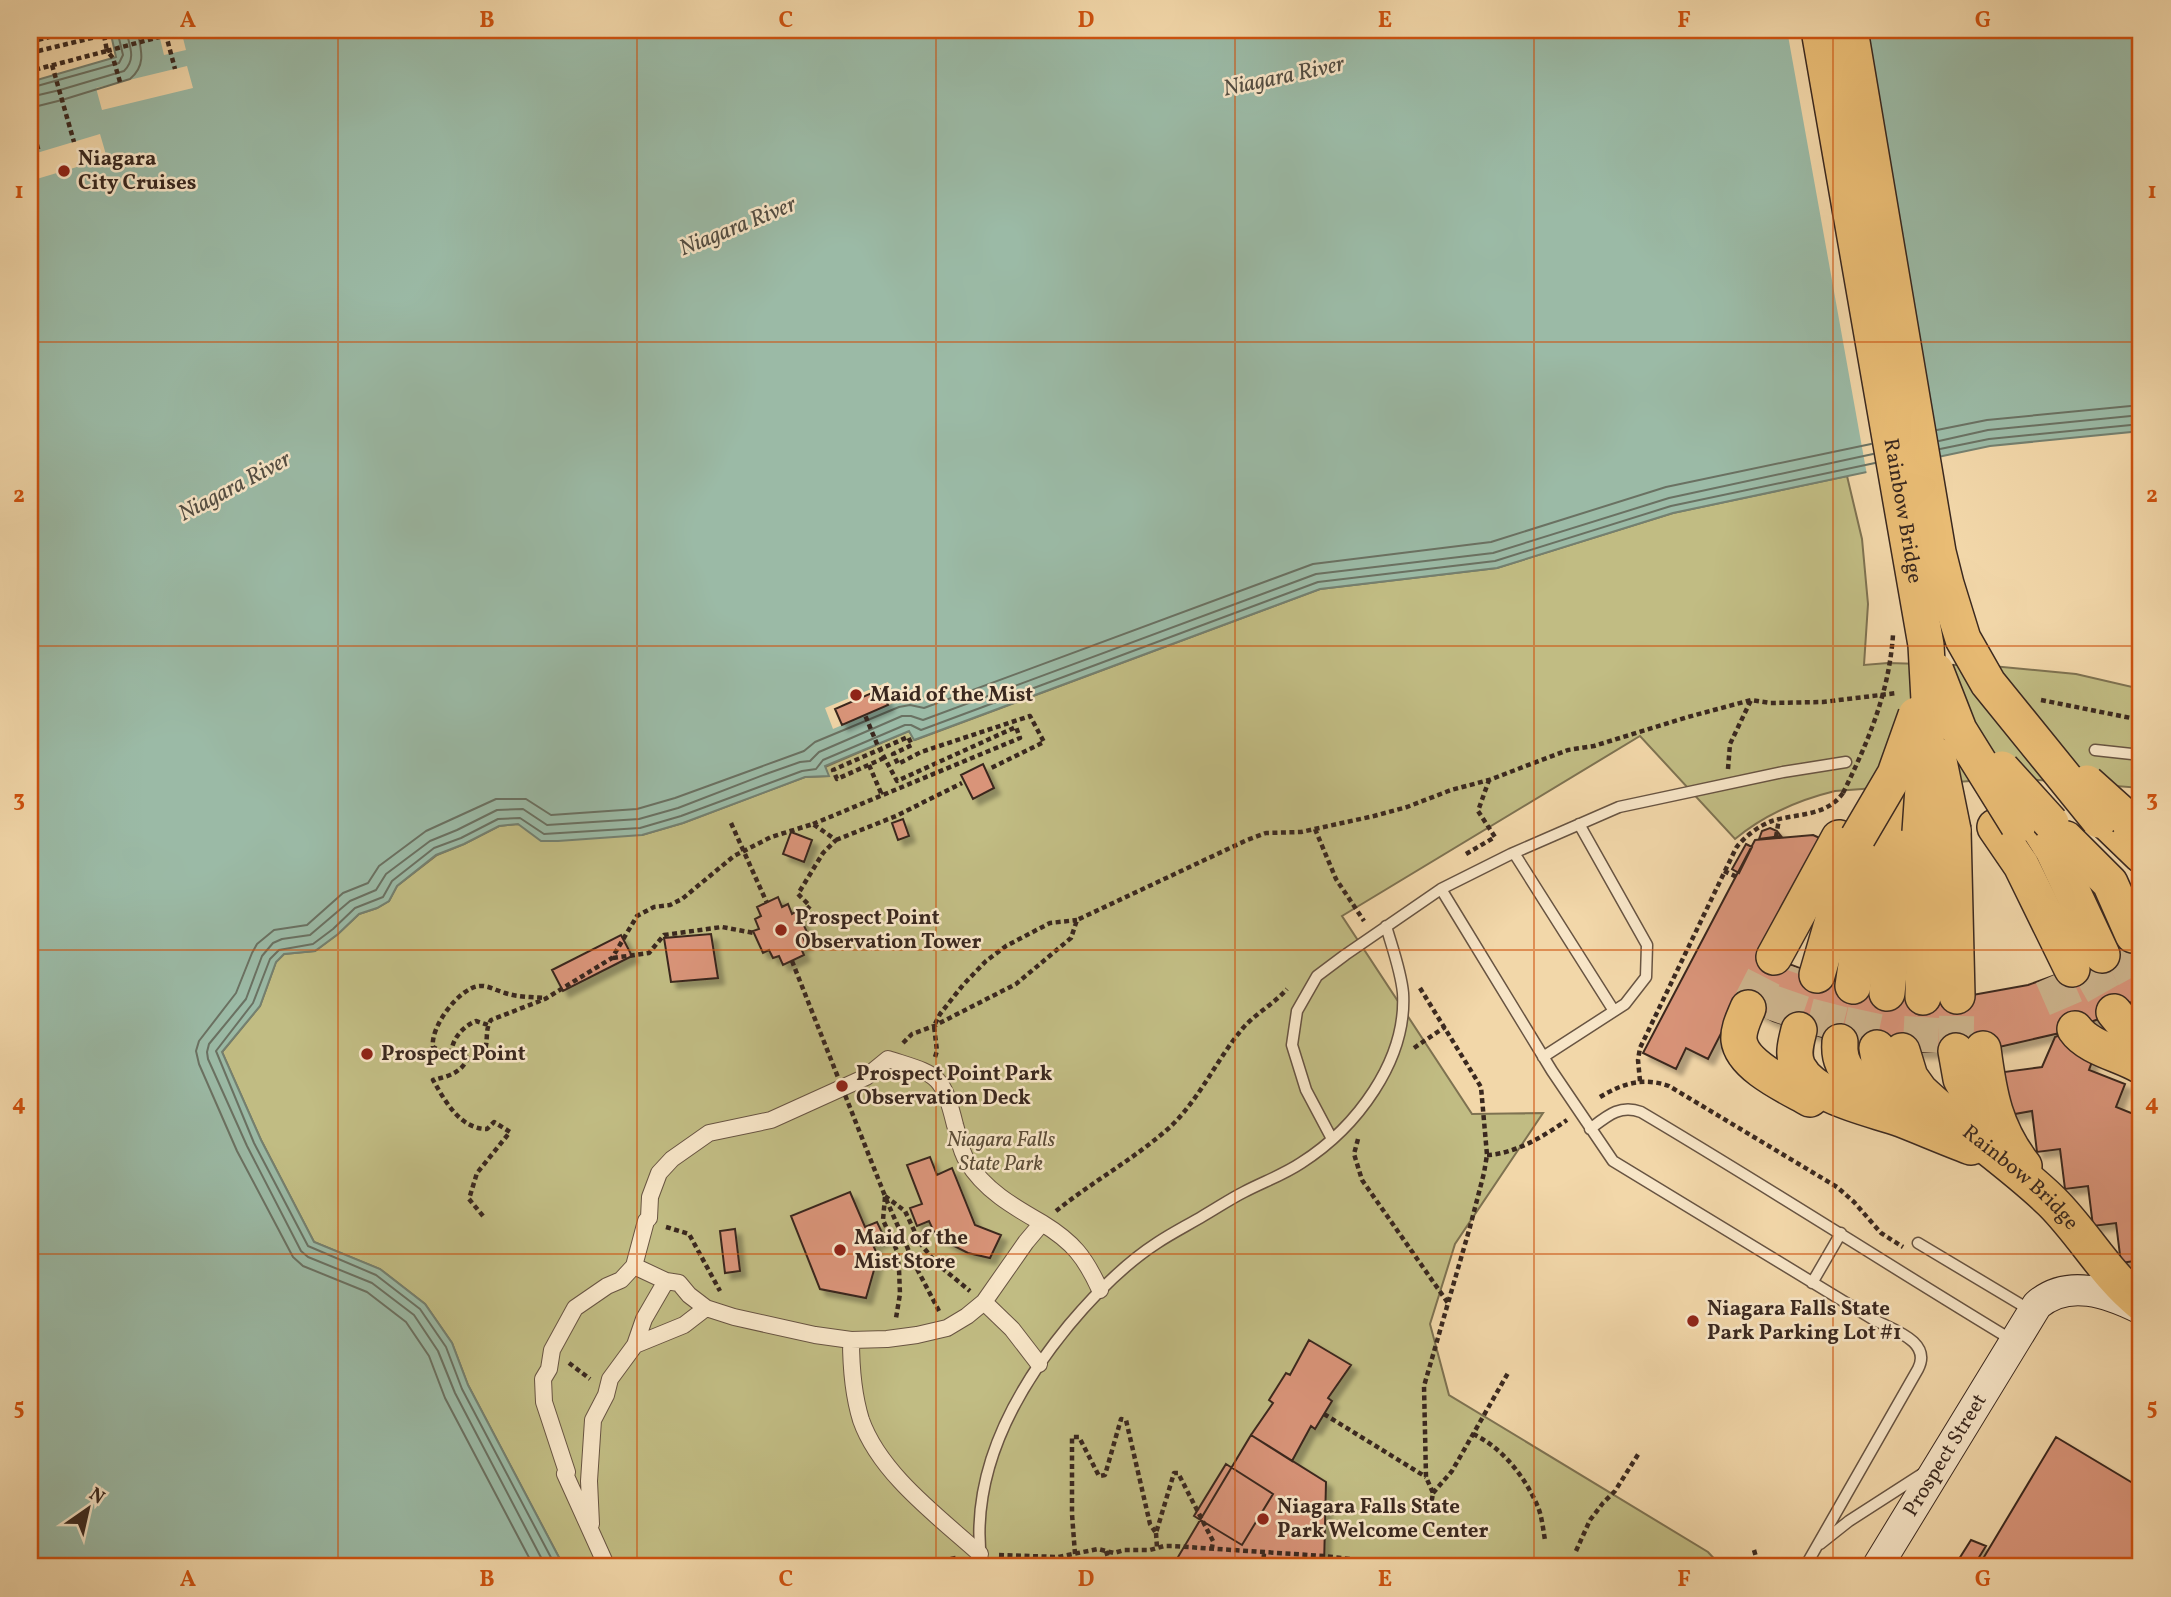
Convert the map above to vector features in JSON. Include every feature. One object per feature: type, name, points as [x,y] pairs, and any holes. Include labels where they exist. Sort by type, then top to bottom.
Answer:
[{"type":"highway","name":"Rainbow Bridge","points":[[1819,30],[1926,716],[1902,837],[1911,909],[1878,986]]},
{"type":"highway","name":"Rainbow Bridge","points":[[1850,30],[1941,569],[1964,639],[1988,683],[2025,710],[2116,822],[2141,873]]},
{"type":"highway","points":[[2025,710],[2141,855]]},
{"type":"highway","points":[[1926,716],[1994,760],[2094,957],[2039,859],[2028,829],[1926,716]]},
{"type":"highway","points":[[1878,986],[1902,837],[1926,716]]},
{"type":"highway","points":[[1878,986],[1866,904],[1902,837],[1926,716]]},
{"type":"highway","points":[[2116,822],[2141,890]]},
{"type":"highway","points":[[1878,986],[1822,907],[1902,837]]},
{"type":"highway","points":[[1748,1008],[1740,1041],[1746,1056],[1760,1069],[1829,1109],[1849,1115],[1884,1116],[1904,1108]]},
{"type":"highway","points":[[2141,1045],[2111,1018],[2082,1037],[2141,1064]]},
{"type":"highway","points":[[1810,1099],[1793,1086],[1778,1066],[1775,1044],[1880,1044],[1961,1079],[1967,1090],[1972,1136],[1904,1108],[1832,1095],[1811,1082],[1795,1061],[1795,1047],[1880,1044]]},
{"type":"highway","name":"Rainbow Bridge","points":[[1880,1044],[1920,1091],[2039,1190],[2073,1224],[2118,1281],[2141,1303]]},
{"type":"highway","points":[[1880,1044],[1880,1065],[1904,1108]]},
{"type":"main road","points":[[2032,1312],[2057,1292],[2077,1289],[2101,1293],[2141,1309]]},
{"type":"main road","name":"Prospect Street","points":[[1877,1567],[2032,1312]]},
{"type":"street","points":[[607,1567],[565,1474],[567,1472],[544,1402],[543,1379],[549,1369],[552,1350],[575,1308],[607,1286],[621,1280],[634,1266],[649,1218],[650,1197],[659,1172],[672,1159],[709,1133],[771,1120],[866,1077],[888,1059],[931,1074],[945,1090],[966,1161],[995,1193],[1061,1235],[1076,1248],[1087,1263],[1100,1290]]},
{"type":"street","points":[[634,1266],[666,1281],[679,1283],[706,1308],[728,1315],[815,1335],[851,1340],[887,1339],[947,1328],[967,1316],[984,1302],[1042,1223]]},
{"type":"street","points":[[594,1540],[590,1520],[589,1482],[593,1420],[606,1395],[610,1379],[635,1345],[644,1319],[666,1281]]},
{"type":"street","points":[[984,1302],[1012,1329],[1039,1363]]},
{"type":"street","points":[[635,1345],[684,1325],[706,1308]]},
{"type":"street","points":[[851,1340],[853,1384],[867,1435],[895,1474],[981,1560]]},
{"type":"lane","points":[[2095,750],[2141,755]]},
{"type":"lane","points":[[1332,1139],[1306,1090],[1292,1045],[1297,1011],[1317,976],[1441,889],[1514,853],[1619,807],[1846,762]]},
{"type":"lane","points":[[1543,1057],[1625,1004],[1646,977],[1647,946],[1579,824]]},
{"type":"lane","points":[[1514,853],[1614,1011]]},
{"type":"lane","points":[[1441,889],[1543,1057],[1608,1157],[1812,1283],[1896,1331],[1916,1345],[1921,1354],[1920,1365],[1805,1567]]},
{"type":"lane","points":[[981,1560],[979,1526],[982,1500],[996,1443],[1007,1416],[1039,1363],[1078,1314],[1133,1260],[1157,1243],[1241,1193],[1295,1167],[1332,1139],[1371,1094],[1394,1048],[1400,1024],[1403,991],[1386,926]]},
{"type":"lane","points":[[1590,1129],[1618,1110],[1641,1112],[2014,1341]]},
{"type":"lane","points":[[1812,1283],[1842,1233]]},
{"type":"lane","points":[[1914,1247],[2032,1312]]},
{"type":"lane","points":[[1815,1548],[1849,1521],[1944,1457]]},
{"type":"path","points":[[30,42],[76,30]]},
{"type":"path","points":[[30,54],[104,36],[120,82]]},
{"type":"path","points":[[30,71],[166,36],[175,69]]},
{"type":"path","points":[[52,65],[75,142]]},
{"type":"path","points":[[30,120],[39,152]]},
{"type":"path","points":[[931,1074],[937,1052],[934,1026],[940,1014],[963,985],[996,953],[1050,923],[1077,920],[1266,833],[1315,829],[1407,807],[1568,750],[1594,746],[1751,700],[1770,703],[1823,702],[1926,716]]},
{"type":"path","points":[[1727,784],[1730,744],[1751,700]]},
{"type":"path","points":[[2025,710],[2141,720]]},
{"type":"path","points":[[612,958],[637,916],[654,907],[682,900],[734,856],[771,837],[813,824],[1020,738],[1016,727],[897,781],[878,747],[865,715]]},
{"type":"path","points":[[884,758],[837,779],[833,770],[878,747],[908,737],[912,745],[893,754],[898,764],[920,752],[1030,716],[1044,742],[989,769]]},
{"type":"path","points":[[813,824],[881,793],[869,765]]},
{"type":"path","points":[[1464,855],[1495,837],[1478,811],[1489,780]]},
{"type":"path","points":[[800,917],[810,906],[798,894],[823,853],[836,840],[895,816],[962,783]]},
{"type":"path","points":[[1843,793],[1828,808],[1768,822],[1736,848],[1640,1048],[1640,1081],[1656,1082],[1678,1091],[1837,1187],[1881,1233],[1914,1247]]},
{"type":"path","points":[[1776,837],[1779,819]]},
{"type":"path","points":[[731,823],[767,902]]},
{"type":"path","points":[[813,824],[836,840]]},
{"type":"path","points":[[1315,829],[1336,879],[1364,922],[1355,929]]},
{"type":"path","points":[[1724,871],[1737,877]]},
{"type":"path","points":[[888,1059],[912,1034],[934,1026],[1016,984],[1071,938],[1077,920]]},
{"type":"path","points":[[544,999],[507,994],[487,986],[477,986],[447,1009],[432,1039],[433,1047],[444,1053],[462,1054],[467,1058],[476,1057],[482,1054],[488,1045],[488,1025],[491,1020],[544,999],[612,958],[649,953],[664,935],[722,927],[754,933]]},
{"type":"path","points":[[1395,960],[1420,987],[1482,1087],[1487,1154],[1424,1385],[1426,1477],[1433,1493]]},
{"type":"path","points":[[792,961],[885,1196],[915,1265],[947,1328]]},
{"type":"path","points":[[1042,1223],[1170,1127],[1189,1106],[1244,1026],[1274,1002],[1292,982]]},
{"type":"path","points":[[450,1054],[462,1030],[476,1021],[488,1025]]},
{"type":"path","points":[[1410,1051],[1445,1027]]},
{"type":"path","points":[[467,1058],[464,1066],[455,1074],[433,1080],[449,1109],[479,1129],[487,1129],[494,1122],[510,1132],[477,1173],[469,1199],[483,1216]]},
{"type":"path","points":[[1487,1154],[1502,1152],[1543,1136],[1580,1111]]},
{"type":"path","points":[[1359,1136],[1354,1154],[1362,1180],[1448,1303]]},
{"type":"path","points":[[885,1196],[905,1211],[920,1243],[936,1263],[984,1302]]},
{"type":"path","points":[[885,1196],[883,1220],[897,1251],[900,1294],[895,1322],[887,1339]]},
{"type":"path","points":[[646,1221],[689,1234],[718,1284],[728,1315]]},
{"type":"path","points":[[552,1350],[596,1384]]},
{"type":"path","points":[[1431,1505],[1433,1493],[1452,1471],[1508,1373]]},
{"type":"path","points":[[1324,1415],[1426,1477]]},
{"type":"path","points":[[1075,1554],[1072,1437],[1079,1437],[1099,1476],[1105,1475],[1121,1419],[1126,1420],[1150,1524],[1156,1533]]},
{"type":"path","points":[[1473,1434],[1485,1440],[1518,1472],[1538,1509],[1545,1540]]},
{"type":"path","points":[[1576,1551],[1590,1520],[1615,1492],[1639,1453]]},
{"type":"path","points":[[1157,1548],[1156,1533],[1174,1473],[1178,1473],[1213,1541],[1212,1548]]},
{"type":"path","points":[[909,1567],[1075,1554],[1098,1549],[1114,1553],[1164,1546],[1383,1563]]},
{"type":"path","points":[[1754,1550],[1759,1567]]},
{"type":"path","points":[[1106,1551],[1111,1567]]},
{"type":"path","points":[[1263,1567],[1265,1553]]},
{"type":"path","points":[[1468,1563],[1510,1564]]},
{"type":"path","points":[[1582,1567],[1600,1567]]},
{"type":"path","points":[[1671,1567],[1679,1567]]},
{"type":"green space","name":"Niagara Falls State Park","points":[[1847,476],[1862,539],[1868,604],[1864,665],[1888,663],[1992,666],[2076,674],[2141,689],[2141,788],[2011,778],[1835,791],[1782,809],[1735,839],[1640,736],[1342,916],[1472,1114],[1543,1113],[1455,1244],[1430,1324],[1449,1395],[1708,1552],[1722,1567],[564,1567],[468,1385],[452,1343],[425,1304],[380,1269],[314,1242],[261,1140],[222,1052],[260,1006],[276,962],[284,954],[315,951],[359,914],[389,901],[397,886],[437,855],[499,826],[518,824],[642,835],[683,823],[805,777],[828,776],[825,767],[909,731],[915,740],[1320,589],[1497,568],[1673,513]]},
{"type":"water","name":"Niagara River","points":[[110,30],[2141,30],[2141,431],[1990,446],[1673,513],[1497,568],[1320,589],[914,740],[909,731],[825,766],[829,776],[805,777],[683,823],[642,835],[558,841],[541,841],[518,824],[499,826],[436,855],[397,886],[389,901],[359,914],[315,951],[284,954],[276,962],[260,1006],[222,1052],[261,1140],[314,1242],[380,1269],[425,1304],[452,1343],[468,1385],[564,1567],[30,1567],[30,82],[116,57]]},
{"type":"pier","points":[[158,30],[181,30],[186,50],[164,55]]},
{"type":"pier","points":[[1787,30],[1862,30],[1938,461],[1867,475]]},
{"type":"pier","points":[[187,66],[193,88],[102,110],[96,88]]},
{"type":"pier","points":[[100,134],[107,158],[30,181],[30,155]]},
{"type":"pier","points":[[888,682],[896,702],[833,729],[825,708]]},
{"type":"building","points":[[881,689],[888,705],[842,725],[835,709]]},
{"type":"building","points":[[983,764],[994,788],[973,799],[961,775]]},
{"type":"building","points":[[903,819],[909,836],[898,840],[892,823]]},
{"type":"building","points":[[1770,828],[1781,836],[1759,839],[1762,831]]},
{"type":"building","points":[[791,832],[812,840],[804,862],[783,854]]},
{"type":"building","points":[[1813,835],[1822,839],[1781,961],[1836,982],[1898,995],[1967,996],[2028,985],[2072,969],[2110,951],[2141,930],[2141,997],[2104,1017],[2064,1032],[1999,1047],[1948,1052],[1877,1048],[1831,1040],[1773,1021],[1737,1002],[1708,1059],[1686,1048],[1676,1069],[1643,1053],[1755,840]]},
{"type":"building","points":[[1746,844],[1752,847],[1739,873],[1732,869]]},
{"type":"building","name":"Prospect Point Observation Tower","points":[[778,897],[782,907],[788,904],[792,914],[797,911],[807,932],[802,935],[806,944],[800,946],[804,955],[783,965],[779,956],[773,958],[769,950],[763,953],[753,931],[759,929],[755,919],[761,916],[757,907]]},
{"type":"building","points":[[711,934],[718,978],[671,982],[664,938]]},
{"type":"building","points":[[621,935],[632,956],[563,991],[552,970]]},
{"type":"building","points":[[2062,1034],[2097,1048],[2089,1070],[2125,1084],[2116,1107],[2141,1117],[2141,1260],[2121,1263],[2116,1223],[2093,1226],[2088,1186],[2065,1189],[2060,1149],[2037,1152],[2032,1111],[2009,1115],[2004,1072],[2042,1067],[2055,1037]]},
{"type":"building","points":[[930,1157],[937,1175],[952,1168],[975,1225],[1001,1235],[990,1258],[968,1253],[950,1244],[935,1234],[929,1221],[917,1226],[910,1208],[922,1204],[907,1165]]},
{"type":"building","name":"Maid of the Mist Store","points":[[850,1192],[865,1227],[877,1222],[885,1239],[873,1245],[878,1256],[866,1298],[820,1289],[791,1216]]},
{"type":"building","points":[[735,1229],[740,1271],[725,1273],[720,1231]]},
{"type":"building","points":[[1309,1340],[1351,1365],[1328,1398],[1332,1401],[1315,1429],[1311,1426],[1292,1461],[1251,1435],[1273,1403],[1269,1400],[1286,1373],[1290,1375]]},
{"type":"building","name":"Niagara Falls State Park Welcome Center","points":[[1251,1435],[1326,1482],[1324,1567],[1174,1567],[1175,1562]]},
{"type":"building","points":[[2056,1437],[2141,1488],[2141,1567],[1978,1567]]},
{"type":"building","points":[[1226,1464],[1273,1494],[1242,1545],[1194,1516]]},
{"type":"building","points":[[1971,1540],[1986,1546],[1973,1567],[1959,1559]]},
{"type":"tunnel","points":[[2117,946],[2141,989]]},
{"type":"tunnel","points":[[1748,1008],[1774,957]]},
{"type":"tunnel","points":[[2086,963],[2114,1012]]},
{"type":"tunnel","points":[[1781,1024],[1800,969]]},
{"type":"tunnel","points":[[2052,976],[2075,1029]]},
{"type":"tunnel","points":[[1822,1037],[1836,982]]},
{"type":"tunnel","points":[[1858,1045],[1870,990]]},
{"type":"tunnel","points":[[1956,1051],[1957,996]]},
{"type":"tunnel","points":[[1920,1052],[1923,997]]},
{"type":"place","name":"Niagara City Cruises","points":[[64,171]]},
{"type":"place","name":"Maid of the Mist","points":[[856,695]]},
{"type":"place","name":"Prospect Point Observation Tower","points":[[781,930]]},
{"type":"place","name":"Prospect Point","points":[[367,1054]]},
{"type":"place","name":"Prospect Point Park Observation Deck","points":[[842,1086]]},
{"type":"place","name":"Maid of the Mist Store","points":[[840,1250]]},
{"type":"place","name":"Niagara Falls State Park Parking Lot #1","points":[[1693,1321]]},
{"type":"place","name":"Niagara Falls State Park Welcome Center","points":[[1263,1519]]}]
